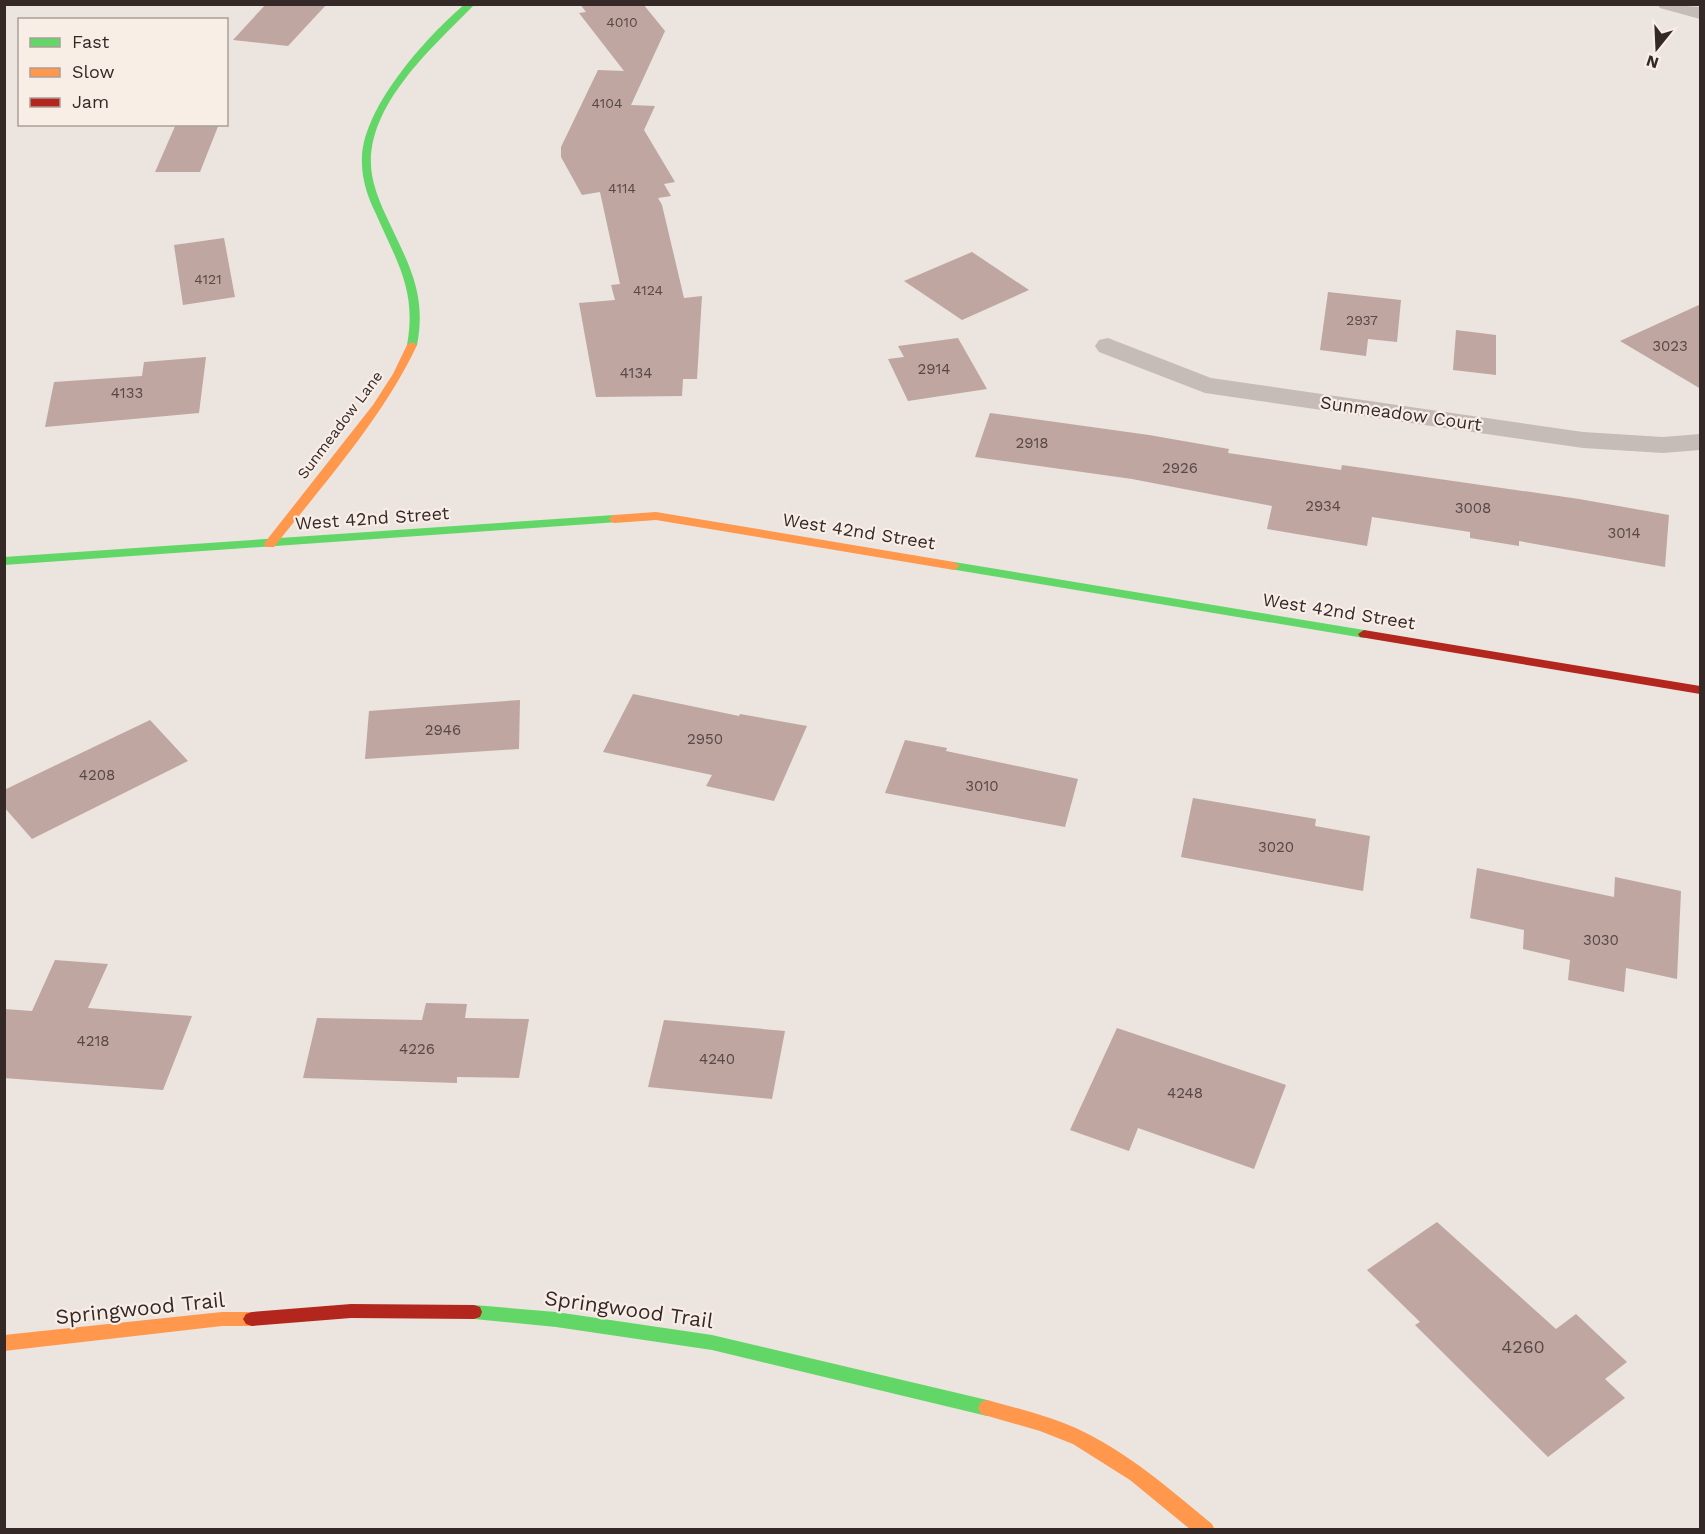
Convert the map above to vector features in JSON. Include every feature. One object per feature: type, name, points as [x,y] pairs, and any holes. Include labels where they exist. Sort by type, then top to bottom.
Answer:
[{"type":"street","name":"Sunmeadow Lane","points":[[270,544],[378,406],[395,382],[410,348],[416,315],[410,274],[370,189],[366,172],[368,139],[379,107],[389,92],[448,24],[471,4]]},
{"type":"street","points":[[1667,4],[1701,13]]},
{"type":"street","name":"Sunmeadow Court","points":[[1108,346],[1205,385],[1583,440],[1663,445],[1701,442]]},
{"type":"street","name":"West 42nd Street","points":[[4,561],[656,516],[1701,690]]},
{"type":"street","name":"Springwood Trail","points":[[4,1343],[222,1319],[254,1319],[351,1311],[414,1311],[539,1316],[725,1344],[755,1354],[998,1411],[1060,1430],[1090,1444],[1146,1481],[1173,1504],[1200,1522],[1206,1530]]},
{"type":"building","points":[[266,4],[327,4],[288,46],[233,40]]},
{"type":"building","points":[[580,4],[643,4],[665,31],[631,105],[655,106],[644,130],[675,182],[664,184],[671,196],[658,198],[662,205],[684,298],[702,296],[697,379],[683,379],[682,396],[596,397],[579,303],[615,300],[611,285],[620,284],[600,192],[582,195],[561,157],[561,147],[598,70],[624,71],[579,13],[586,12]]},
{"type":"building","points":[[175,126],[218,126],[200,172],[155,172]]},
{"type":"building","points":[[224,238],[235,297],[183,305],[174,245]]},
{"type":"building","points":[[972,252],[1029,290],[962,320],[904,281]]},
{"type":"building","points":[[1328,292],[1401,300],[1397,342],[1368,339],[1366,356],[1320,350]]},
{"type":"building","points":[[1701,304],[1701,389],[1620,341]]},
{"type":"building","points":[[1456,330],[1496,335],[1496,375],[1453,370]]},
{"type":"building","points":[[958,338],[987,389],[908,401],[888,359],[904,357],[898,346]]},
{"type":"building","points":[[206,357],[199,413],[45,427],[54,382],[142,376],[144,362]]},
{"type":"building","points":[[990,413],[1149,435],[1229,449],[1228,453],[1341,470],[1342,465],[1579,499],[1669,515],[1665,567],[1519,541],[1519,546],[1470,538],[1470,532],[1372,517],[1367,546],[1267,529],[1272,506],[1132,479],[975,457]]},
{"type":"building","points":[[633,694],[739,716],[740,714],[807,726],[774,801],[706,786],[712,775],[603,752]]},
{"type":"building","points":[[520,700],[519,749],[365,759],[369,711]]},
{"type":"building","points":[[150,720],[188,761],[32,839],[4,807],[4,790]]},
{"type":"building","points":[[905,740],[1078,779],[1065,827],[885,793]]},
{"type":"building","points":[[1193,798],[1316,819],[1315,826],[1370,836],[1363,891],[1181,857]]},
{"type":"building","points":[[1477,868],[1614,897],[1615,877],[1681,891],[1677,979],[1626,968],[1624,992],[1568,980],[1570,960],[1523,949],[1524,930],[1470,918]]},
{"type":"building","points":[[55,960],[108,964],[88,1008],[192,1016],[163,1090],[4,1078],[4,1009],[32,1011]]},
{"type":"building","points":[[426,1003],[467,1004],[465,1018],[529,1019],[519,1078],[457,1077],[457,1083],[303,1078],[317,1018],[422,1020]]},
{"type":"building","points":[[664,1020],[785,1031],[772,1099],[648,1087]]},
{"type":"building","points":[[1117,1028],[1286,1085],[1254,1169],[1138,1128],[1129,1151],[1070,1130]]},
{"type":"building","points":[[1437,1222],[1556,1329],[1576,1314],[1627,1362],[1605,1379],[1625,1398],[1548,1457],[1415,1325],[1420,1322],[1367,1270]]},
{"type":"traffic: fast","points":[[412,345],[416,324],[412,286],[372,194],[367,175],[366,156],[375,122],[393,90],[443,30],[471,4]]},
{"type":"traffic: fast","points":[[4,561],[614,519]]},
{"type":"traffic: fast","points":[[954,566],[1364,634]]},
{"type":"traffic: fast","points":[[474,1312],[556,1320],[712,1343],[987,1408]]},
{"type":"traffic: slow","points":[[270,544],[378,406],[398,374],[412,345]]},
{"type":"traffic: slow","points":[[614,519],[656,516],[954,566]]},
{"type":"traffic: slow","points":[[4,1343],[222,1319],[252,1319]]},
{"type":"traffic: slow","points":[[987,1408],[1054,1428],[1091,1445],[1136,1475],[1206,1530]]},
{"type":"traffic: jam","points":[[1364,634],[1700,690]]},
{"type":"traffic: jam","points":[[252,1319],[351,1311],[474,1312]]}]
